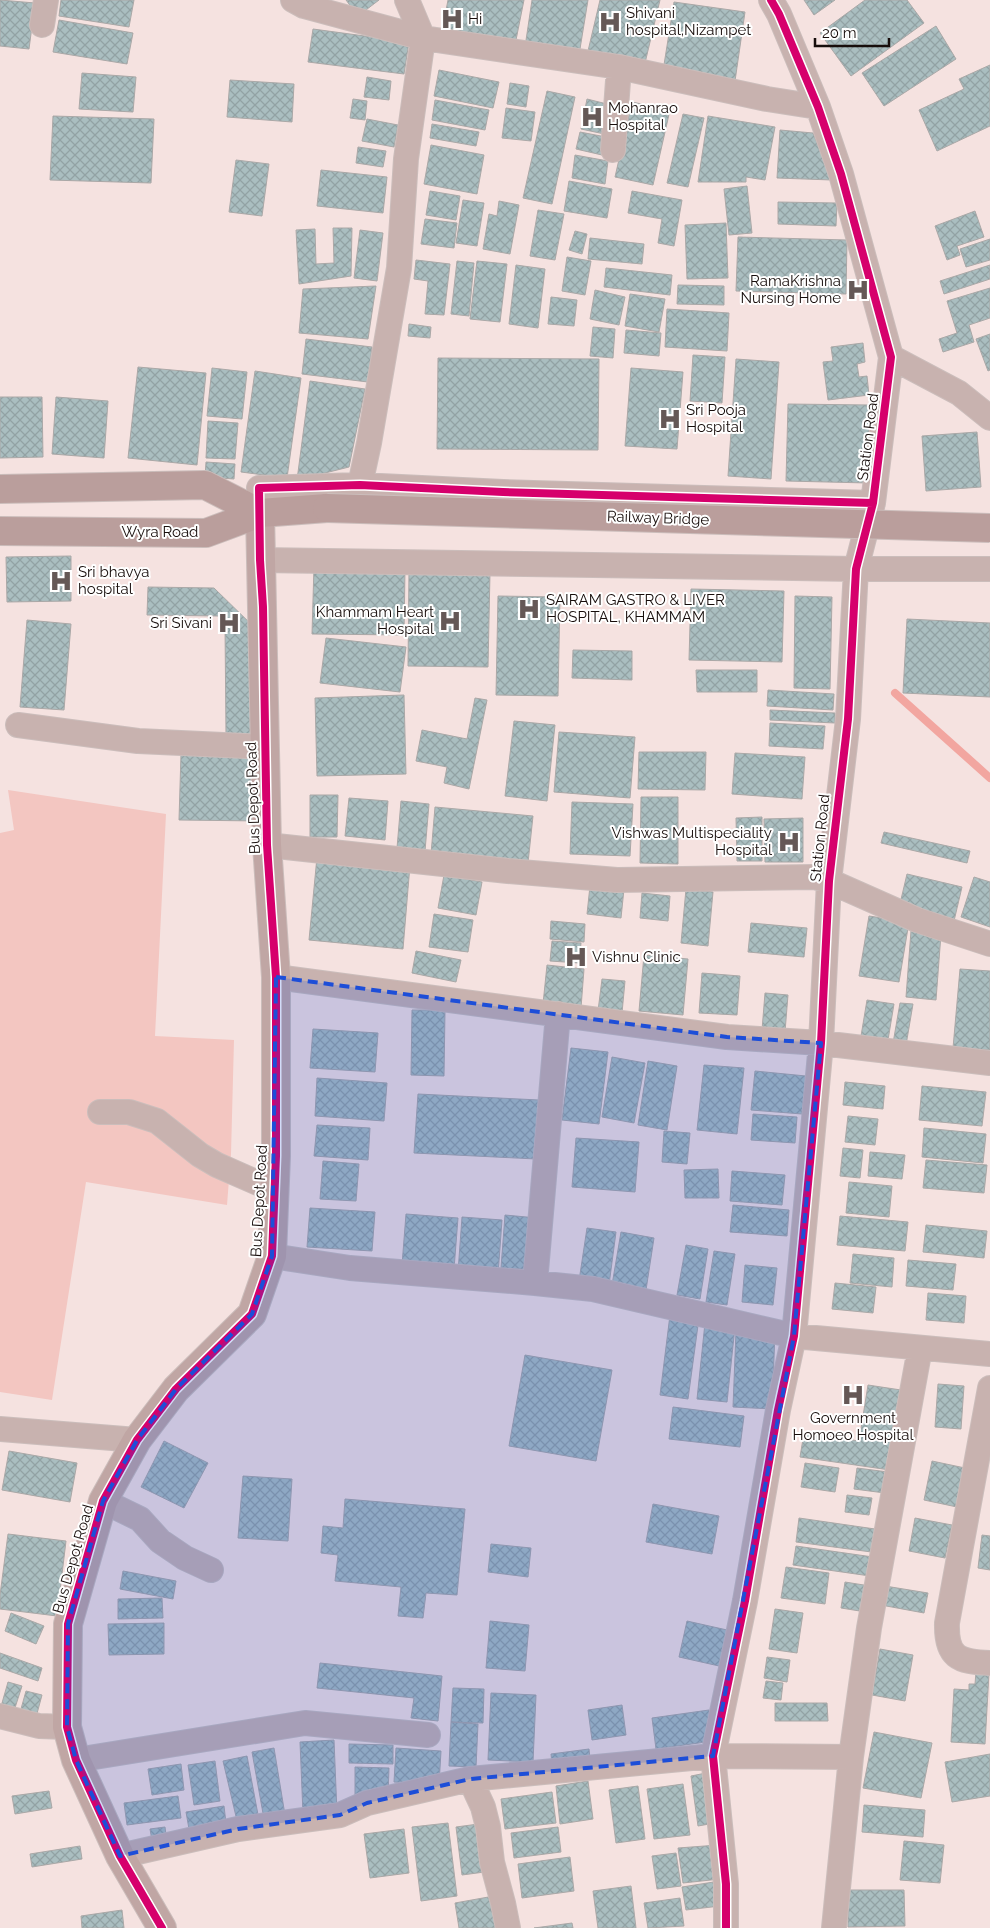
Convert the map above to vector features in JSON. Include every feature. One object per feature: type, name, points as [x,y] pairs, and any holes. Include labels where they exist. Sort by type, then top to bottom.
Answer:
[{"type":"main road","points":[[0,489],[205,485],[260,513]]},
{"type":"main road","name":"Railway Bridge","points":[[260,513],[327,508],[990,528]]},
{"type":"main road","name":"Wyra Road","points":[[0,531],[206,533],[260,513]]},
{"type":"street","points":[[42,25],[46,0]]},
{"type":"street","points":[[293,0],[304,6],[423,38],[619,67],[767,99],[818,107]]},
{"type":"street","points":[[360,485],[399,268],[406,159],[423,38],[407,0]]},
{"type":"street","name":"Station Road","points":[[726,1928],[726,1884],[713,1756],[745,1601],[778,1410],[794,1336],[821,1044],[829,881],[848,719],[856,569],[873,503],[891,357],[842,174],[818,107],[779,14],[771,0]]},
{"type":"street","points":[[613,150],[619,67]]},
{"type":"street","points":[[891,357],[959,393],[990,418]]},
{"type":"street","points":[[260,513],[259,488],[360,485],[503,492],[873,503]]},
{"type":"street","name":"Bus Depot Road","points":[[162,1928],[120,1856],[76,1760],[67,1727],[68,1624],[103,1501],[137,1440],[176,1389],[252,1314],[272,1256],[276,977],[267,845],[260,513]]},
{"type":"street","points":[[260,560],[856,569],[990,569]]},
{"type":"street","points":[[18,725],[138,741],[265,747]]},
{"type":"street","points":[[267,845],[508,871],[617,880],[814,877],[829,881],[917,920],[990,944]]},
{"type":"street","points":[[276,977],[727,1037],[821,1044],[990,1063]]},
{"type":"street","points":[[535,1283],[558,1014]]},
{"type":"street","points":[[100,1112],[129,1112],[157,1121],[200,1155],[217,1165],[274,1190]]},
{"type":"street","points":[[272,1256],[350,1268],[593,1289],[794,1336],[990,1354]]},
{"type":"street","points":[[834,1928],[851,1757],[869,1628],[920,1348]]},
{"type":"street","points":[[990,1388],[947,1623],[946,1641],[955,1656],[969,1662],[990,1663]]},
{"type":"street","points":[[0,1429],[137,1440]]},
{"type":"street","points":[[103,1501],[140,1519],[160,1541],[210,1570]]},
{"type":"street","points":[[0,1716],[39,1726],[67,1727]]},
{"type":"street","points":[[76,1760],[305,1723],[428,1735]]},
{"type":"street","points":[[120,1856],[238,1829],[340,1815],[367,1803],[470,1779],[713,1756],[851,1757]]},
{"type":"street","points":[[470,1779],[483,1807],[488,1827],[492,1862],[508,1928]]},
{"type":"highlighted area","points":[[276,977],[727,1037],[821,1043],[794,1336],[713,1756],[470,1779],[367,1803],[340,1815],[238,1829],[120,1856],[76,1760],[67,1727],[68,1624],[103,1501],[137,1440],[176,1389],[252,1314],[272,1256]]},
{"type":"shaded area","points":[[8,790],[166,814],[155,1036],[234,1040],[231,1154],[227,1205],[86,1182],[52,1400],[0,1392],[0,833],[14,830]]},
{"type":"building","points":[[0,0],[35,3],[29,49],[0,46]]},
{"type":"building","points":[[61,0],[134,0],[129,27],[59,16]]},
{"type":"building","points":[[346,0],[379,0],[358,16]]},
{"type":"building","points":[[448,0],[524,0],[515,45],[442,31]]},
{"type":"building","points":[[532,0],[588,0],[579,55],[525,47]]},
{"type":"building","points":[[600,0],[660,0],[645,63],[588,51]]},
{"type":"building","points":[[804,0],[835,0],[814,15]]},
{"type":"building","points":[[865,0],[907,0],[924,23],[851,76],[820,33]]},
{"type":"building","points":[[674,2],[745,12],[735,81],[663,71]]},
{"type":"building","points":[[59,20],[133,33],[127,64],[53,52]]},
{"type":"building","points":[[936,26],[956,59],[884,106],[862,73]]},
{"type":"building","points":[[313,29],[409,42],[404,74],[308,62]]},
{"type":"building","points":[[990,65],[990,126],[937,151],[919,110],[964,89],[959,79]]},
{"type":"building","points":[[439,70],[499,82],[493,108],[434,96]]},
{"type":"building","points":[[82,73],[136,77],[133,112],[79,109]]},
{"type":"building","points":[[367,77],[391,81],[389,100],[364,97]]},
{"type":"building","points":[[230,80],[294,84],[292,122],[227,117]]},
{"type":"building","points":[[510,83],[529,86],[526,107],[507,104]]},
{"type":"building","points":[[547,91],[575,97],[552,204],[523,198]]},
{"type":"building","points":[[353,99],[367,101],[365,120],[350,118]]},
{"type":"building","points":[[587,99],[615,106],[609,135],[581,129]]},
{"type":"building","points":[[435,100],[489,110],[485,130],[432,120]]},
{"type":"building","points":[[632,102],[670,110],[653,185],[615,177]]},
{"type":"building","points":[[506,108],[535,112],[531,141],[502,138]]},
{"type":"building","points":[[683,114],[704,118],[688,187],[667,183]]},
{"type":"building","points":[[53,116],[154,119],[151,183],[50,180]]},
{"type":"building","points":[[708,116],[775,127],[765,180],[746,177],[746,182],[698,182]]},
{"type":"building","points":[[367,119],[398,125],[394,147],[362,141]]},
{"type":"building","points":[[432,124],[479,132],[476,146],[430,138]]},
{"type":"building","points":[[780,130],[813,133],[832,180],[777,178]]},
{"type":"building","points":[[580,132],[606,137],[602,155],[576,149]]},
{"type":"building","points":[[431,145],[484,155],[477,194],[424,184]]},
{"type":"building","points":[[358,147],[386,151],[383,167],[356,163]]},
{"type":"building","points":[[575,155],[608,161],[605,184],[572,178]]},
{"type":"building","points":[[236,160],[269,164],[262,216],[229,212]]},
{"type":"building","points":[[321,170],[387,177],[383,213],[317,206]]},
{"type":"building","points":[[569,181],[612,189],[607,218],[564,211]]},
{"type":"building","points":[[747,186],[752,233],[729,235],[724,189]]},
{"type":"building","points":[[430,191],[460,196],[456,220],[426,215]]},
{"type":"building","points":[[632,191],[682,200],[674,246],[658,243],[662,219],[628,213]]},
{"type":"building","points":[[463,200],[484,203],[477,246],[456,243]]},
{"type":"building","points":[[499,201],[519,205],[510,254],[483,249],[489,214],[497,216]]},
{"type":"building","points":[[778,202],[837,203],[836,226],[778,224]]},
{"type":"building","points":[[538,210],[564,214],[555,260],[530,256]]},
{"type":"building","points":[[975,211],[984,237],[957,246],[960,255],[947,260],[935,226]]},
{"type":"building","points":[[425,219],[457,223],[454,248],[421,244]]},
{"type":"building","points":[[726,223],[728,278],[687,279],[685,225]]},
{"type":"building","points":[[333,228],[352,228],[351,276],[299,284],[296,230],[315,229],[316,264],[334,263]]},
{"type":"building","points":[[360,230],[383,233],[377,281],[354,278]]},
{"type":"building","points":[[575,231],[587,234],[582,254],[569,250]]},
{"type":"building","points":[[738,237],[847,240],[846,294],[736,291]]},
{"type":"building","points":[[590,238],[644,244],[642,264],[588,259]]},
{"type":"building","points":[[990,239],[990,260],[966,267],[960,249]]},
{"type":"building","points":[[567,257],[591,261],[585,295],[562,291]]},
{"type":"building","points":[[416,260],[450,264],[444,315],[425,314],[428,281],[414,279]]},
{"type":"building","points":[[457,261],[474,263],[469,316],[451,314]]},
{"type":"building","points":[[477,261],[507,264],[500,322],[470,319]]},
{"type":"building","points":[[516,265],[545,269],[538,328],[509,324]]},
{"type":"building","points":[[990,265],[990,279],[944,294],[940,281]]},
{"type":"building","points":[[606,268],[672,275],[670,295],[604,287]]},
{"type":"building","points":[[678,285],[724,286],[724,305],[677,304]]},
{"type":"building","points":[[376,286],[368,339],[299,333],[303,289]]},
{"type":"building","points":[[990,288],[990,318],[969,325],[974,342],[943,352],[939,339],[957,333],[947,301]]},
{"type":"building","points":[[595,290],[625,297],[619,325],[590,319]]},
{"type":"building","points":[[630,294],[665,299],[659,332],[625,326]]},
{"type":"building","points":[[551,297],[577,300],[574,326],[548,324]]},
{"type":"building","points":[[667,309],[729,313],[727,351],[665,347]]},
{"type":"building","points":[[409,324],[431,327],[430,338],[408,336]]},
{"type":"building","points":[[593,327],[615,329],[613,358],[590,356]]},
{"type":"building","points":[[626,330],[661,333],[659,356],[624,353]]},
{"type":"building","points":[[990,334],[990,370],[988,371],[976,339]]},
{"type":"building","points":[[306,339],[372,347],[368,382],[302,374]]},
{"type":"building","points":[[863,343],[865,362],[857,364],[859,377],[867,376],[869,395],[828,400],[823,362],[833,361],[831,347]]},
{"type":"building","points":[[693,355],[725,357],[722,403],[690,401]]},
{"type":"building","points":[[438,358],[599,359],[598,450],[437,449]]},
{"type":"building","points":[[736,359],[779,362],[771,479],[728,476]]},
{"type":"building","points":[[138,367],[206,373],[197,465],[128,458]]},
{"type":"building","points":[[212,368],[247,372],[242,419],[207,416]]},
{"type":"building","points":[[631,368],[683,372],[677,449],[625,446]]},
{"type":"building","points":[[255,371],[301,378],[287,478],[241,472]]},
{"type":"building","points":[[310,381],[365,389],[349,467],[297,480]]},
{"type":"building","points":[[0,397],[42,397],[43,457],[0,458]]},
{"type":"building","points":[[56,397],[108,401],[104,458],[52,454]]},
{"type":"building","points":[[788,404],[870,405],[868,483],[786,481]]},
{"type":"building","points":[[208,421],[238,423],[235,459],[206,458]]},
{"type":"building","points":[[977,432],[981,487],[926,491],[922,436]]},
{"type":"building","points":[[206,462],[235,464],[234,479],[205,477]]},
{"type":"building","points":[[71,556],[71,601],[7,602],[6,557]]},
{"type":"building","points":[[314,566],[405,568],[404,635],[312,634]]},
{"type":"building","points":[[409,571],[490,572],[488,667],[408,666]]},
{"type":"building","points":[[148,587],[214,588],[255,628],[255,735],[226,735],[225,625],[218,616],[147,615]]},
{"type":"building","points":[[691,589],[784,591],[782,662],[689,660]]},
{"type":"building","points":[[498,596],[560,597],[558,696],[496,695]]},
{"type":"building","points":[[795,596],[832,597],[830,689],[794,688]]},
{"type":"building","points":[[907,619],[990,623],[990,697],[903,693]]},
{"type":"building","points":[[27,620],[71,624],[64,710],[20,707]]},
{"type":"building","points":[[326,638],[406,647],[400,692],[320,683]]},
{"type":"building","points":[[573,650],[632,651],[632,680],[572,678]]},
{"type":"building","points":[[696,670],[757,670],[757,692],[697,692]]},
{"type":"building","points":[[768,690],[834,694],[833,710],[767,706]]},
{"type":"building","points":[[404,695],[406,774],[317,776],[315,698]]},
{"type":"building","points":[[475,698],[487,700],[469,789],[444,783],[447,767],[416,761],[422,730],[467,739]]},
{"type":"building","points":[[770,710],[835,713],[835,723],[770,720]]},
{"type":"building","points":[[514,721],[555,725],[547,801],[505,796]]},
{"type":"building","points":[[770,723],[825,726],[823,749],[769,746]]},
{"type":"building","points":[[559,732],[635,737],[630,798],[554,792]]},
{"type":"building","points":[[639,752],[706,752],[705,790],[638,789]]},
{"type":"building","points":[[735,753],[805,757],[802,799],[732,794]]},
{"type":"building","points":[[181,754],[261,756],[259,821],[179,820]]},
{"type":"building","points":[[310,795],[338,795],[337,837],[310,837]]},
{"type":"building","points":[[641,797],[678,797],[678,864],[640,863]]},
{"type":"building","points":[[349,798],[388,801],[385,840],[345,836]]},
{"type":"building","points":[[401,801],[429,804],[425,851],[397,848]]},
{"type":"building","points":[[572,802],[633,804],[630,856],[570,854]]},
{"type":"building","points":[[435,807],[533,816],[528,863],[431,854]]},
{"type":"building","points":[[762,817],[762,861],[737,861],[736,818]]},
{"type":"building","points":[[803,818],[803,862],[765,862],[764,819]]},
{"type":"building","points":[[884,832],[970,851],[967,863],[881,843]]},
{"type":"building","points":[[317,857],[410,865],[403,949],[309,940]]},
{"type":"building","points":[[907,874],[962,887],[954,921],[899,908]]},
{"type":"building","points":[[444,875],[482,882],[476,915],[438,908]]},
{"type":"building","points":[[974,877],[990,882],[990,927],[961,917]]},
{"type":"building","points":[[590,886],[624,889],[621,918],[587,914]]},
{"type":"building","points":[[686,889],[713,892],[708,946],[681,943]]},
{"type":"building","points":[[642,893],[670,896],[668,921],[640,918]]},
{"type":"building","points":[[434,914],[473,920],[468,952],[429,947]]},
{"type":"building","points":[[869,916],[909,922],[899,982],[859,976]]},
{"type":"building","points":[[551,921],[585,924],[584,942],[550,939]]},
{"type":"building","points":[[751,923],[807,928],[804,957],[748,952]]},
{"type":"building","points":[[911,931],[941,934],[936,1000],[906,997]]},
{"type":"building","points":[[552,941],[581,943],[579,963],[550,961]]},
{"type":"building","points":[[416,951],[461,960],[456,982],[412,973]]},
{"type":"building","points":[[644,955],[688,959],[683,1015],[639,1011]]},
{"type":"building","points":[[547,965],[584,969],[581,1008],[543,1004]]},
{"type":"building","points":[[960,969],[990,971],[990,1050],[953,1048]]},
{"type":"building","points":[[702,973],[740,976],[737,1015],[699,1013]]},
{"type":"building","points":[[602,979],[625,981],[622,1013],[598,1011]]},
{"type":"building","points":[[765,993],[788,995],[785,1032],[762,1030]]},
{"type":"building","points":[[867,1000],[894,1004],[888,1040],[861,1036]]},
{"type":"building","points":[[900,1003],[913,1004],[905,1051],[892,1049]]},
{"type":"building","points":[[412,1010],[445,1010],[444,1076],[411,1075]]},
{"type":"building","points":[[313,1029],[378,1033],[375,1072],[310,1068]]},
{"type":"building","points":[[571,1048],[608,1052],[599,1124],[562,1120]]},
{"type":"building","points":[[612,1057],[645,1063],[634,1123],[602,1117]]},
{"type":"building","points":[[648,1061],[677,1066],[667,1130],[638,1125]]},
{"type":"building","points":[[704,1065],[744,1068],[737,1134],[697,1130]]},
{"type":"building","points":[[755,1071],[806,1076],[802,1114],[751,1110]]},
{"type":"building","points":[[317,1078],[387,1083],[384,1121],[315,1116]]},
{"type":"building","points":[[845,1082],[885,1086],[883,1109],[843,1105]]},
{"type":"building","points":[[922,1086],[986,1092],[982,1126],[919,1120]]},
{"type":"building","points":[[418,1094],[539,1100],[536,1159],[414,1153]]},
{"type":"building","points":[[753,1114],[797,1117],[795,1143],[751,1140]]},
{"type":"building","points":[[848,1116],[878,1119],[875,1145],[845,1142]]},
{"type":"building","points":[[317,1125],[370,1128],[368,1160],[314,1156]]},
{"type":"building","points":[[924,1128],[986,1134],[983,1163],[922,1157]]},
{"type":"building","points":[[664,1131],[690,1133],[687,1164],[662,1162]]},
{"type":"building","points":[[576,1138],[639,1142],[635,1192],[572,1187]]},
{"type":"building","points":[[843,1148],[863,1150],[860,1178],[840,1176]]},
{"type":"building","points":[[870,1152],[905,1155],[902,1179],[868,1176]]},
{"type":"building","points":[[926,1160],[987,1165],[984,1193],[923,1188]]},
{"type":"building","points":[[323,1161],[359,1164],[356,1201],[320,1199]]},
{"type":"building","points":[[718,1169],[719,1198],[685,1198],[684,1170]]},
{"type":"building","points":[[732,1171],[785,1175],[782,1205],[730,1201]]},
{"type":"building","points":[[849,1182],[892,1186],[889,1217],[846,1213]]},
{"type":"building","points":[[733,1205],[789,1210],[787,1236],[730,1232]]},
{"type":"building","points":[[310,1208],[375,1212],[372,1251],[307,1247]]},
{"type":"building","points":[[406,1214],[458,1218],[454,1269],[402,1265]]},
{"type":"building","points":[[505,1215],[537,1218],[533,1270],[501,1268]]},
{"type":"building","points":[[840,1216],[908,1222],[905,1251],[837,1245]]},
{"type":"building","points":[[462,1217],[502,1220],[498,1275],[458,1272]]},
{"type":"building","points":[[926,1225],[987,1231],[984,1258],[923,1252]]},
{"type":"building","points":[[587,1228],[616,1232],[609,1285],[579,1281]]},
{"type":"building","points":[[621,1232],[654,1238],[646,1290],[612,1285]]},
{"type":"building","points":[[686,1245],[708,1249],[700,1299],[677,1295]]},
{"type":"building","points":[[714,1251],[735,1254],[727,1305],[706,1302]]},
{"type":"building","points":[[853,1254],[894,1258],[892,1287],[850,1283]]},
{"type":"building","points":[[908,1260],[956,1264],[953,1290],[906,1286]]},
{"type":"building","points":[[745,1265],[777,1268],[773,1305],[742,1302]]},
{"type":"building","points":[[835,1283],[876,1287],[873,1313],[832,1309]]},
{"type":"building","points":[[928,1293],[966,1296],[964,1323],[926,1320]]},
{"type":"building","points":[[670,1315],[699,1318],[688,1399],[660,1395]]},
{"type":"building","points":[[705,1323],[735,1327],[727,1402],[697,1399]]},
{"type":"building","points":[[736,1331],[775,1332],[772,1409],[733,1407]]},
{"type":"building","points":[[525,1355],[612,1370],[596,1461],[509,1446]]},
{"type":"building","points":[[938,1384],[964,1386],[961,1429],[935,1427]]},
{"type":"building","points":[[868,1385],[901,1390],[890,1470],[800,1457],[804,1433],[859,1441]]},
{"type":"building","points":[[673,1407],[744,1416],[740,1447],[669,1439]]},
{"type":"building","points":[[164,1441],[208,1463],[184,1508],[141,1487]]},
{"type":"building","points":[[9,1451],[77,1463],[70,1502],[2,1490]]},
{"type":"building","points":[[932,1461],[965,1468],[957,1507],[924,1500]]},
{"type":"building","points":[[805,1463],[839,1468],[835,1492],[801,1487]]},
{"type":"building","points":[[857,1468],[888,1472],[885,1493],[854,1489]]},
{"type":"building","points":[[243,1476],[292,1479],[288,1541],[238,1538]]},
{"type":"building","points":[[847,1495],[872,1498],[869,1515],[845,1512]]},
{"type":"building","points":[[345,1499],[465,1509],[457,1595],[426,1593],[423,1618],[398,1616],[401,1587],[335,1581],[338,1555],[321,1553],[323,1526],[343,1528]]},
{"type":"building","points":[[653,1504],[719,1516],[712,1554],[646,1542]]},
{"type":"building","points":[[799,1518],[882,1530],[879,1553],[796,1542]]},
{"type":"building","points":[[915,1518],[952,1525],[945,1558],[909,1551]]},
{"type":"building","points":[[8,1534],[66,1541],[57,1616],[0,1609]]},
{"type":"building","points":[[982,1535],[990,1536],[990,1570],[978,1568]]},
{"type":"building","points":[[491,1544],[531,1548],[528,1577],[488,1572]]},
{"type":"building","points":[[796,1546],[873,1557],[870,1576],[793,1565]]},
{"type":"building","points":[[786,1567],[829,1573],[825,1604],[781,1598]]},
{"type":"building","points":[[123,1571],[176,1581],[173,1599],[120,1589]]},
{"type":"building","points":[[845,1582],[870,1586],[866,1612],[841,1608]]},
{"type":"building","points":[[885,1586],[928,1593],[924,1613],[881,1605]]},
{"type":"building","points":[[162,1598],[163,1618],[118,1619],[118,1599]]},
{"type":"building","points":[[775,1609],[803,1613],[797,1653],[769,1649]]},
{"type":"building","points":[[11,1613],[44,1626],[36,1644],[5,1631]]},
{"type":"building","points":[[490,1621],[529,1625],[525,1671],[486,1668]]},
{"type":"building","points":[[687,1621],[736,1632],[728,1668],[679,1657]]},
{"type":"building","points":[[164,1623],[164,1654],[109,1655],[108,1624]]},
{"type":"building","points":[[880,1649],[913,1655],[905,1701],[872,1695]]},
{"type":"building","points":[[0,1653],[42,1668],[38,1681],[0,1668]]},
{"type":"building","points":[[767,1657],[790,1660],[787,1682],[764,1678]]},
{"type":"building","points":[[320,1663],[442,1676],[438,1721],[411,1718],[414,1698],[317,1688]]},
{"type":"building","points":[[976,1672],[989,1673],[985,1744],[951,1742],[954,1689],[969,1690],[969,1684],[975,1684]]},
{"type":"building","points":[[766,1681],[783,1683],[781,1700],[763,1698]]},
{"type":"building","points":[[8,1682],[22,1686],[13,1714],[0,1710]]},
{"type":"building","points":[[453,1688],[484,1689],[483,1723],[451,1722]]},
{"type":"building","points":[[26,1691],[42,1695],[35,1721],[19,1716]]},
{"type":"building","points":[[491,1693],[536,1695],[533,1762],[488,1760]]},
{"type":"building","points":[[775,1703],[827,1703],[828,1721],[775,1721]]},
{"type":"building","points":[[622,1705],[626,1735],[592,1740],[588,1710]]},
{"type":"building","points":[[709,1710],[713,1741],[656,1749],[652,1718]]},
{"type":"building","points":[[451,1722],[478,1724],[476,1767],[449,1766]]},
{"type":"building","points":[[874,1732],[932,1743],[921,1798],[863,1788]]},
{"type":"building","points":[[334,1740],[337,1813],[303,1814],[300,1742]]},
{"type":"building","points":[[349,1744],[393,1745],[393,1764],[349,1763]]},
{"type":"building","points":[[274,1748],[285,1815],[264,1819],[252,1752]]},
{"type":"building","points":[[396,1748],[441,1751],[439,1785],[394,1782]]},
{"type":"building","points":[[589,1749],[590,1759],[552,1764],[551,1754]]},
{"type":"building","points":[[990,1754],[990,1796],[952,1802],[945,1762]]},
{"type":"building","points":[[247,1756],[259,1820],[238,1825],[223,1761]]},
{"type":"building","points":[[215,1761],[220,1801],[194,1805],[188,1765]]},
{"type":"building","points":[[181,1764],[184,1790],[152,1795],[148,1769]]},
{"type":"building","points":[[355,1767],[389,1768],[388,1796],[355,1795]]},
{"type":"building","points":[[711,1772],[715,1823],[698,1826],[691,1776]]},
{"type":"building","points":[[588,1781],[593,1819],[560,1824],[556,1786]]},
{"type":"building","points":[[683,1784],[690,1835],[654,1839],[647,1789]]},
{"type":"building","points":[[638,1786],[645,1839],[616,1843],[609,1790]]},
{"type":"building","points":[[49,1791],[52,1808],[15,1814],[12,1796]]},
{"type":"building","points":[[552,1792],[556,1823],[505,1829],[501,1799]]},
{"type":"building","points":[[178,1796],[181,1818],[127,1825],[124,1803]]},
{"type":"building","points":[[864,1805],[925,1810],[923,1837],[862,1832]]},
{"type":"building","points":[[224,1806],[226,1823],[189,1829],[186,1812]]},
{"type":"building","points":[[448,1823],[457,1896],[421,1901],[412,1827]]},
{"type":"building","points":[[486,1823],[492,1871],[462,1875],[456,1827]]},
{"type":"building","points":[[165,1827],[167,1843],[153,1846],[150,1829]]},
{"type":"building","points":[[558,1827],[561,1852],[514,1858],[511,1833]]},
{"type":"building","points":[[404,1829],[409,1873],[370,1878],[364,1834]]},
{"type":"building","points":[[904,1841],[944,1845],[940,1883],[900,1880]]},
{"type":"building","points":[[718,1845],[720,1879],[683,1883],[678,1848]]},
{"type":"building","points":[[80,1846],[82,1859],[32,1867],[30,1854]]},
{"type":"building","points":[[676,1853],[681,1886],[657,1889],[652,1856]]},
{"type":"building","points":[[570,1857],[574,1891],[522,1898],[518,1864]]},
{"type":"building","points":[[720,1881],[720,1906],[686,1910],[682,1887]]},
{"type":"building","points":[[631,1886],[636,1928],[598,1928],[593,1891]]},
{"type":"building","points":[[848,1890],[904,1890],[905,1926],[848,1927]]},
{"type":"building","points":[[494,1896],[500,1928],[459,1928],[455,1903]]},
{"type":"building","points":[[680,1898],[684,1926],[648,1928],[644,1903]]},
{"type":"building","points":[[122,1910],[124,1928],[82,1928],[81,1916]]},
{"type":"building","points":[[572,1923],[573,1928],[534,1928]]},
{"type":"waterway","points":[[895,693],[990,778]]},
{"type":"cycle path","points":[[726,1928],[726,1884],[713,1756],[745,1601],[778,1410],[794,1336],[821,1043],[829,881],[848,719],[856,569],[873,503],[891,357],[841,174],[818,107],[779,14],[771,0]]},
{"type":"cycle path","points":[[162,1928],[120,1856],[76,1760],[67,1727],[68,1624],[103,1501],[137,1440],[176,1389],[252,1314],[272,1256],[276,1156],[276,977],[267,845],[259,488],[360,485],[503,492],[873,503]]},
{"type":"place","name":"Hi","points":[[452,19]]},
{"type":"place","name":"Shivani hospital,Nizampet","points":[[610,22]]},
{"type":"place","name":"Mohanrao Hospital","points":[[592,117]]},
{"type":"place","name":"RamaKrishna Nursing Home","points":[[858,290]]},
{"type":"place","name":"Sri Pooja Hospital","points":[[670,419]]},
{"type":"place","name":"Sri bhavya hospital","points":[[61,581]]},
{"type":"place","name":"SAIRAM GASTRO & LIVER HOSPITAL, KHAMMAM","points":[[529,609]]},
{"type":"place","name":"Khammam Heart Hospital","points":[[450,621]]},
{"type":"place","name":"Sri Sivani","points":[[229,623]]},
{"type":"place","name":"Vishwas Multispeciality Hospital","points":[[789,842]]},
{"type":"place","name":"Vishnu Clinic","points":[[576,957]]},
{"type":"place","name":"Government Homoeo Hospital","points":[[853,1395]]}]
